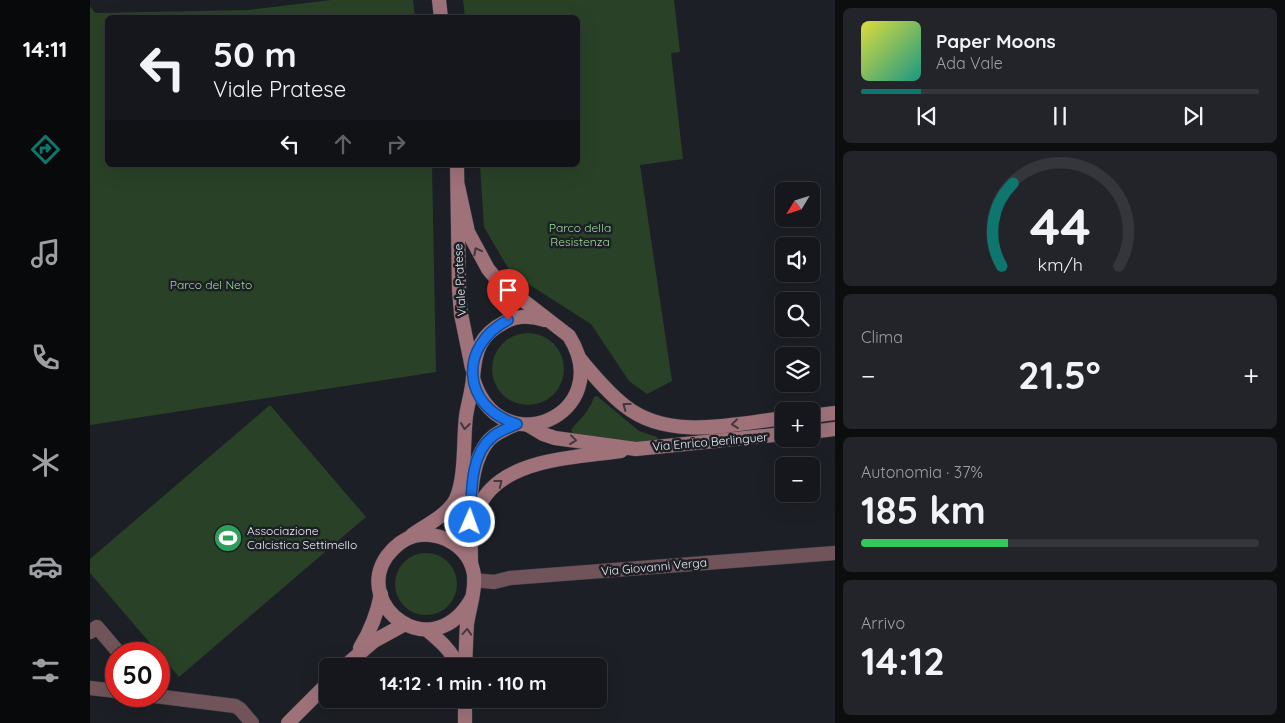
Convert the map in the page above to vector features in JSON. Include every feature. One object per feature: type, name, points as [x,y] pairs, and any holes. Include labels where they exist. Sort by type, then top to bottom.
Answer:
[{"type":"main road","points":[[438,0],[440,15]]},
{"type":"main road","name":"Viale Pratese","points":[[457,167],[459,290],[461,314],[473,376],[479,396],[488,409],[506,421],[522,425]]},
{"type":"main road","name":"Viale Pratese","points":[[458,186],[468,232],[488,269],[498,281],[569,336],[580,359],[581,375],[578,391],[566,409],[549,421],[522,425],[491,438],[480,453],[473,478],[470,522],[471,564]]},
{"type":"main road","name":"Viale Pratese","points":[[400,542],[444,513],[455,501],[460,485],[466,414],[474,360],[478,347],[486,335],[496,326],[508,320],[536,317],[548,321]]},
{"type":"main road","name":"Via Enrico Berlinguer","points":[[580,359],[625,406],[656,422],[670,426],[698,428],[775,419]]},
{"type":"main road","points":[[820,415],[835,413]]},
{"type":"main road","name":"Via Enrico Berlinguer","points":[[522,425],[555,438],[636,449]]},
{"type":"main road","points":[[820,431],[835,429]]},
{"type":"main road","name":"Via Enrico Berlinguer","points":[[470,522],[491,489],[527,466],[636,449],[775,435]]},
{"type":"main road","points":[[356,654],[371,630],[377,615],[381,593],[380,576],[385,560],[400,542],[413,536],[427,534],[440,537],[459,547],[471,564],[474,580],[467,625],[465,658]]},
{"type":"main road","points":[[381,593],[386,606],[394,616],[405,624],[427,630],[443,643],[454,658]]},
{"type":"main road","points":[[427,630],[453,622],[464,612],[472,598]]},
{"type":"main road","points":[[352,658],[374,641],[405,624]]},
{"type":"main road","points":[[288,723],[319,693]]},
{"type":"main road","points":[[465,708],[465,723]]},
{"type":"street","name":"Via Giovanni Verga","points":[[474,580],[494,582],[510,578],[835,553]]},
{"type":"street","points":[[90,632],[97,628],[109,642]]},
{"type":"street","points":[[90,688],[105,690]]},
{"type":"street","points":[[170,698],[235,706],[252,723]]},
{"type":"green space","name":"Parco del Neto","points":[[331,0],[413,0],[415,15],[105,15],[105,167],[432,167],[436,372],[90,425],[90,6],[95,13],[248,10]]},
{"type":"green space","name":"Parco della Resistenza","points":[[463,0],[674,0],[680,52],[671,53],[683,159],[640,165],[672,381],[647,394],[629,381],[591,324],[511,273],[484,227],[480,167],[580,167],[580,15],[465,15]]},
{"type":"green space","points":[[535,333],[554,343],[562,355],[564,369],[562,383],[554,395],[542,403],[521,405],[502,395],[494,383],[492,362],[502,343],[514,335]]},
{"type":"green space","points":[[597,396],[639,431],[657,437],[659,441],[615,441],[573,433],[571,430],[587,411],[594,397]]},
{"type":"green space","name":"Associazione Calcistica Settimello","points":[[270,405],[366,517],[179,677],[170,666],[170,642],[149,642],[90,573],[90,559]]},
{"type":"green space","points":[[426,553],[438,555],[448,562],[455,572],[457,584],[455,596],[448,606],[438,613],[426,615],[414,613],[404,606],[397,596],[395,584],[397,572],[404,562],[414,555]]},
{"type":"place","name":"Associazione Calcistica Settimello","points":[[228,538]]},
{"type":"route","points":[[470,522],[473,478],[480,453],[491,438],[517,424],[506,421],[488,409],[477,391],[473,378],[474,360],[478,347],[486,335],[496,326],[508,320]]}]
